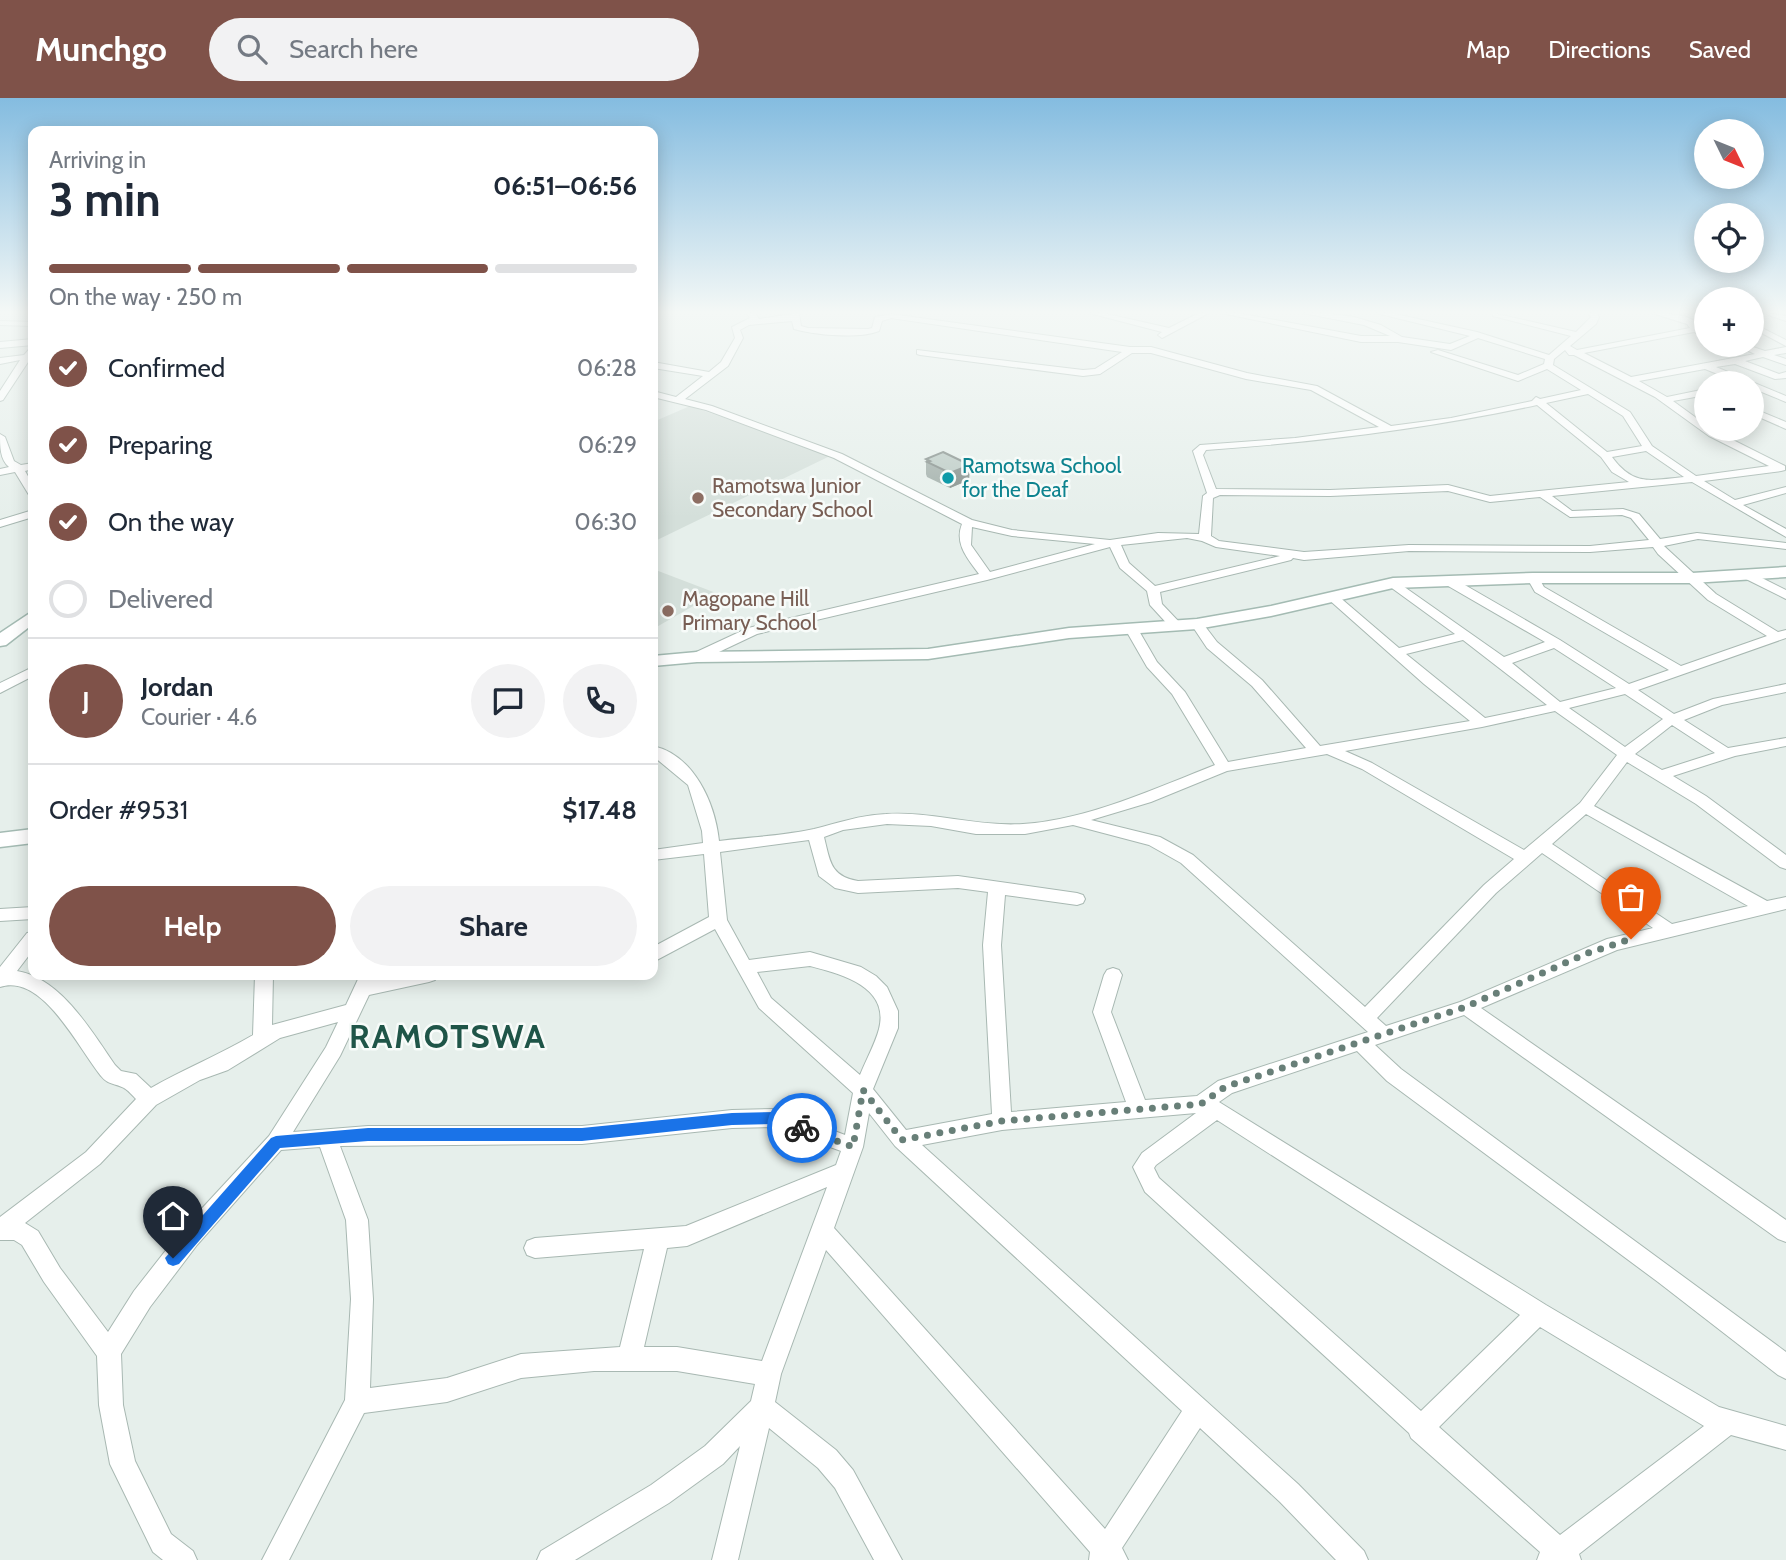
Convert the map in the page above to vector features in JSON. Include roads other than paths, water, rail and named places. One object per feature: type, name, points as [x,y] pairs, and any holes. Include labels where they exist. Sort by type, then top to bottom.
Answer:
[{"type":"street","points":[[677,401],[702,381]]},
{"type":"street","points":[[1274,381],[1314,388],[1388,428]]},
{"type":"street","points":[[1576,381],[1627,414],[1648,448],[1733,504],[1786,534]]},
{"type":"street","points":[[1633,381],[1694,420]]},
{"type":"street","points":[[1764,390],[1786,399]]},
{"type":"street","points":[[1212,493],[1198,455],[1198,451],[1204,447],[1295,441],[1482,415],[1536,400],[1589,391]]},
{"type":"street","points":[[1666,400],[1694,394]]},
{"type":"street","points":[[658,395],[709,408],[838,456],[968,523],[1012,533],[1114,542]]},
{"type":"street","points":[[1536,400],[1605,455],[1616,470],[1640,484]]},
{"type":"street","points":[[1764,415],[1783,422]]},
{"type":"street","points":[[1764,425],[1783,422]]},
{"type":"street","points":[[0,437],[9,463],[18,468],[28,485]]},
{"type":"street","points":[[1727,441],[1783,469]]},
{"type":"street","points":[[1605,455],[1648,448]]},
{"type":"street","points":[[0,472],[28,467]]},
{"type":"street","points":[[1205,538],[1204,520],[1208,496],[1212,493],[1330,493],[1448,488],[1490,499],[1783,469]]},
{"type":"street","points":[[1733,504],[1786,490]]},
{"type":"street","points":[[1541,493],[1570,514],[1629,513],[1648,529],[1655,544],[1712,597],[1784,635]]},
{"type":"street","points":[[0,524],[28,515]]},
{"type":"street","points":[[968,523],[963,531],[964,545],[987,576]]},
{"type":"street","points":[[697,657],[753,631],[987,576],[1114,542],[1187,535],[1205,538],[1216,544],[1304,556]]},
{"type":"street","points":[[1153,590],[1278,558],[1409,548],[1576,549],[1655,544],[1698,536],[1786,546]]},
{"type":"street","points":[[1114,542],[1124,565],[1153,590],[1156,605],[1176,625]]},
{"type":"street","points":[[658,661],[697,657],[928,654],[1069,633],[1197,624],[1333,598],[1393,583],[1533,578],[1692,578],[1786,572]]},
{"type":"street","points":[[1748,575],[1786,595]]},
{"type":"street","points":[[1533,578],[1539,589],[1679,671]]},
{"type":"street","points":[[1447,580],[1555,643],[1670,720],[1727,754]]},
{"type":"street","points":[[1393,583],[1625,754],[1701,800],[1786,863]]},
{"type":"street","points":[[1333,598],[1482,723]]},
{"type":"street","points":[[0,641],[28,620]]},
{"type":"street","points":[[1197,624],[1212,645],[1257,683],[1322,750],[1367,766],[1525,858]]},
{"type":"street","points":[[1130,627],[1152,664],[1178,692],[1224,767]]},
{"type":"street","points":[[658,854],[815,834],[841,825],[887,819],[931,821],[988,829],[1025,829],[1073,820],[1146,798],[1224,767],[1482,723],[1626,690],[1784,635]]},
{"type":"street","points":[[1398,652],[1464,636]]},
{"type":"street","points":[[1502,662],[1555,643]]},
{"type":"street","points":[[0,689],[28,674]]},
{"type":"street","points":[[1364,1017],[1442,936],[1525,858],[1585,807],[1625,754],[1670,720],[1718,702],[1786,688]]},
{"type":"street","points":[[1662,775],[1727,754],[1786,742]]},
{"type":"street","points":[[658,753],[695,783],[713,849],[718,920],[765,1003],[863,1090],[902,1140],[1289,1493],[1355,1560]]},
{"type":"street","points":[[1585,807],[1765,908]]},
{"type":"street","points":[[1073,820],[1142,837],[1177,852],[1384,1035]]},
{"type":"street","points":[[815,834],[825,872],[841,884],[858,887],[958,882],[1077,899]]},
{"type":"street","points":[[0,840],[28,837]]},
{"type":"street","points":[[1541,844],[1668,930]]},
{"type":"street","points":[[997,887],[992,945],[1002,1121]]},
{"type":"street","points":[[1727,1423],[1559,1557],[1152,1185],[1143,1167],[1209,1106],[1225,1087],[1465,1007],[1588,953],[1668,930],[1786,903]]},
{"type":"street","points":[[0,915],[28,913]]},
{"type":"street","points":[[658,952],[718,920]]},
{"type":"street","points":[[1,978],[28,943]]},
{"type":"street","points":[[725,1560],[769,1374],[853,1147],[863,1090],[889,1028],[889,1011],[881,992],[855,972],[810,959],[743,967]]},
{"type":"street","points":[[1113,975],[1102,1012],[1138,1109]]},
{"type":"street","points":[[1,978],[21,978],[49,996],[73,1019],[108,1070],[116,1078],[129,1080],[149,1099]]},
{"type":"street","points":[[262,1038],[264,980]]},
{"type":"street","points":[[184,1560],[162,1543],[123,1464],[111,1405],[109,1352],[142,1298],[189,1238],[276,1142],[332,1051],[366,982],[384,980]]},
{"type":"street","points":[[1465,1007],[1786,1231]]},
{"type":"street","points":[[0,1230],[93,1158],[149,1099],[193,1074],[221,1064],[262,1038],[354,1010]]},
{"type":"street","points":[[1361,1043],[1394,1075],[1786,1367]]},
{"type":"street","points":[[902,1140],[1002,1121],[1138,1109],[1209,1106],[1538,1313],[1714,1418],[1786,1438]]},
{"type":"street","points":[[276,1142],[368,1135],[582,1135],[732,1119],[777,1118],[853,1147]]},
{"type":"street","points":[[275,1560],[357,1402],[362,1299],[357,1220],[327,1139]]},
{"type":"street","points":[[535,1248],[687,1236],[844,1171]]},
{"type":"street","points":[[0,1230],[17,1230],[30,1238],[52,1275],[109,1352]]},
{"type":"street","points":[[823,1231],[1107,1557],[1197,1410]]},
{"type":"street","points":[[629,1359],[658,1238]]},
{"type":"street","points":[[1420,1429],[1538,1313]]},
{"type":"street","points":[[357,1402],[447,1390],[521,1366],[594,1359],[677,1359],[769,1374]]},
{"type":"street","points":[[550,1560],[660,1493],[714,1455],[762,1407]]},
{"type":"street","points":[[762,1407],[827,1459],[844,1479],[889,1560]]},
{"type":"place","name":"Ramotswa School for the Deaf","points":[[948,478]]},
{"type":"place","name":"Ramotswa Junior Secondary School","points":[[698,498]]},
{"type":"place","name":"Magopane Hill Primary School","points":[[668,611]]},
{"type":"district","name":"RAMOTSWA","points":[[448,1036]]}]
